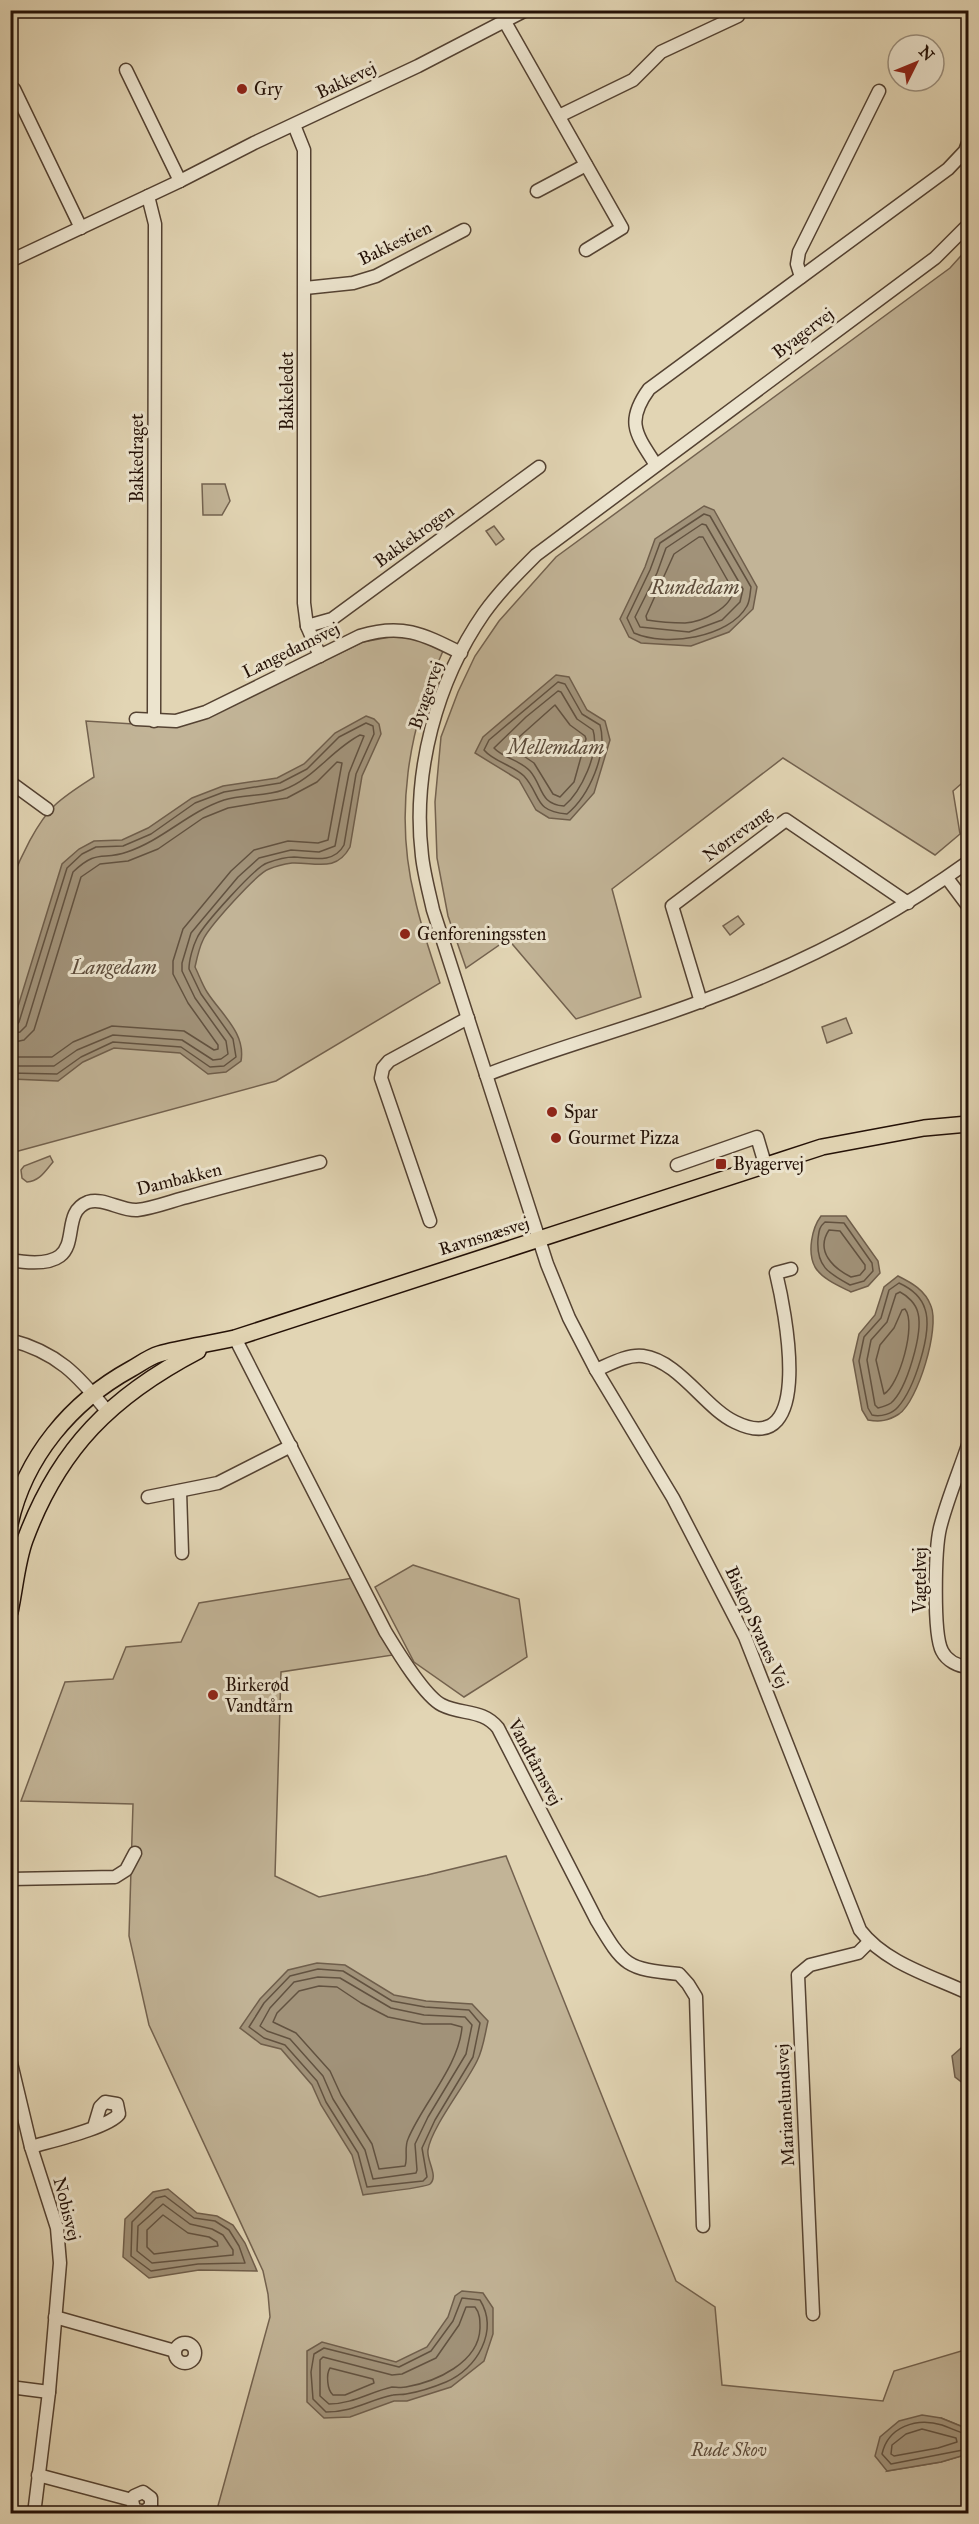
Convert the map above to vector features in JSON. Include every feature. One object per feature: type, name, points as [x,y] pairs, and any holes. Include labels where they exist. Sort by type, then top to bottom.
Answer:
[{"type":"main road","name":"Ravnsnæsvej","points":[[10,1524],[15,1502],[35,1460],[58,1426],[92,1393],[157,1355],[235,1338],[822,1146],[924,1128],[969,1124]]},
{"type":"main road","name":"Ravnsnæsvej","points":[[10,1612],[24,1542],[52,1478],[86,1433],[107,1411],[165,1368],[214,1343]]},
{"type":"street","name":"Bakkevej","points":[[10,261],[180,181],[254,142],[294,125],[504,16],[526,10]]},
{"type":"street","points":[[504,16],[622,228],[586,250]]},
{"type":"street","points":[[559,116],[633,80],[661,52],[738,16]]},
{"type":"street","points":[[126,70],[180,181]]},
{"type":"street","points":[[14,89],[81,228]]},
{"type":"street","points":[[801,277],[797,264],[799,252],[879,91]]},
{"type":"street","name":"Bakkeledet","points":[[294,125],[304,150],[304,603],[307,626],[320,656]]},
{"type":"street","points":[[656,465],[636,434],[635,416],[639,403],[649,389],[948,170],[969,143]]},
{"type":"street","points":[[537,191],[586,165]]},
{"type":"street","name":"Bakkedraget","points":[[148,196],[155,224],[154,721]]},
{"type":"street","name":"Byagervej","points":[[539,1239],[433,910],[422,856],[421,811],[429,733],[460,652],[483,614],[507,584],[536,555],[935,258],[969,225]]},
{"type":"street","name":"Bakkestien","points":[[305,288],[353,283],[376,276],[464,230]]},
{"type":"street","name":"Bakkekrogen","points":[[307,626],[333,619],[539,467]]},
{"type":"street","name":"Langedamsvej","points":[[136,719],[176,721],[206,712],[360,636],[381,629],[400,628],[421,634],[460,652]]},
{"type":"street","points":[[10,782],[47,809]]},
{"type":"street","name":"Nørrevang","points":[[701,1002],[672,906],[786,820],[908,903]]},
{"type":"street","points":[[486,1075],[701,1002],[789,967],[848,938],[908,903],[969,862]]},
{"type":"street","points":[[947,878],[969,906]]},
{"type":"street","points":[[430,1221],[381,1078],[383,1068],[389,1061],[468,1018]]},
{"type":"street","points":[[677,1165],[757,1137],[765,1164]]},
{"type":"street","name":"Dambakken","points":[[10,1260],[46,1264],[56,1259],[69,1242],[74,1215],[86,1203],[94,1201],[136,1210],[320,1162]]},
{"type":"street","name":"Biskop Svanes Vej","points":[[539,1239],[569,1318],[596,1370],[673,1498],[741,1628],[860,1930],[869,1942],[886,1954],[968,1992]]},
{"type":"street","points":[[596,1370],[633,1355],[658,1360],[671,1368],[733,1422],[750,1428],[764,1427],[775,1422],[787,1403],[789,1385],[789,1346],[784,1306],[776,1273],[791,1269]]},
{"type":"street","name":"Vandtårnsvej","points":[[235,1338],[385,1631],[400,1655],[440,1704],[451,1709],[482,1714],[498,1728],[597,1921],[616,1952],[630,1965],[645,1971],[679,1974],[696,1997],[703,2226]]},
{"type":"street","points":[[10,1340],[49,1353],[92,1393],[107,1411]]},
{"type":"street","name":"Vagtelvej","points":[[969,1445],[940,1528],[936,1553],[939,1642],[948,1659],[961,1666],[969,1667]]},
{"type":"street","points":[[148,1497],[218,1483],[291,1446]]},
{"type":"street","points":[[180,1491],[182,1553]]},
{"type":"street","points":[[10,1879],[115,1877],[126,1870],[135,1853]]},
{"type":"street","name":"Marianelundsvej","points":[[813,2314],[798,1975],[810,1965],[858,1953],[869,1942]]},
{"type":"street","name":"Nobisvej","points":[[10,2059],[32,2147],[57,2228],[60,2263],[49,2392],[34,2514]]},
{"type":"street","points":[[32,2147],[94,2127]]},
{"type":"street","points":[[55,2317],[175,2351]]},
{"type":"street","points":[[10,2387],[49,2392]]},
{"type":"street","points":[[38,2475],[132,2500]]},
{"type":"green space","points":[[968,248],[968,778],[953,791],[960,834],[935,855],[783,758],[612,889],[641,997],[576,1019],[508,939],[466,968],[448,916],[437,858],[435,802],[441,737],[475,656],[499,621],[556,557],[950,268]]},
{"type":"green space","points":[[202,484],[225,484],[230,501],[222,515],[203,515]]},
{"type":"green space","points":[[494,526],[504,539],[496,545],[486,531]]},
{"type":"green space","points":[[390,637],[415,638],[443,651],[421,711],[413,742],[405,804],[409,867],[415,899],[440,983],[276,1081],[11,1153],[11,882],[30,841],[48,812],[64,797],[94,777],[86,721],[166,726],[214,714],[363,642]]},
{"type":"green space","points":[[738,916],[744,924],[730,935],[723,926]]},
{"type":"green space","points":[[846,1018],[852,1033],[827,1043],[822,1027]]},
{"type":"green space","points":[[50,1156],[53,1162],[39,1178],[27,1182],[22,1178],[21,1170],[24,1166]]},
{"type":"green space","points":[[413,1565],[519,1599],[527,1657],[464,1697],[414,1662],[375,1587]]},
{"type":"green space","name":"Rude Skov","points":[[353,1578],[393,1655],[281,1672],[275,1876],[319,1897],[506,1856],[676,2281],[715,2307],[722,2385],[883,2401],[894,2371],[968,2349],[968,2429],[941,2418],[887,2471],[941,2462],[968,2454],[968,2513],[216,2513],[270,2317],[263,2271],[149,2025],[129,1936],[133,1804],[21,1801],[65,1682],[113,1679],[126,1647],[181,1642],[199,1603]]},
{"type":"water","name":"Rundedam","points":[[704,506],[714,510],[757,587],[753,609],[729,632],[691,646],[641,643],[629,637],[620,619],[645,567],[655,539]]},
{"type":"water","name":"Mellemdam","points":[[556,675],[569,677],[587,710],[605,721],[610,740],[594,793],[570,820],[549,818],[536,810],[519,780],[475,753],[483,737]]},
{"type":"water","name":"Langedam","points":[[366,716],[379,724],[381,734],[362,776],[350,847],[344,855],[332,863],[292,863],[269,869],[244,890],[223,913],[200,946],[195,967],[207,992],[236,1033],[242,1051],[241,1061],[226,1072],[208,1074],[180,1053],[114,1048],[83,1062],[58,1081],[12,1079],[11,1029],[62,864],[79,849],[94,841],[122,840],[148,828],[192,798],[223,786],[277,778],[304,764],[335,733]]},
{"type":"water","points":[[821,1216],[846,1216],[878,1261],[880,1273],[868,1286],[851,1292],[826,1279],[815,1267],[811,1254],[812,1240]]},
{"type":"water","points":[[898,1276],[922,1291],[931,1306],[933,1316],[930,1346],[920,1380],[906,1407],[888,1420],[868,1420],[862,1410],[853,1360],[859,1334],[875,1315],[884,1287]]},
{"type":"water","points":[[317,1963],[345,1965],[394,1995],[426,2001],[472,2004],[488,2021],[477,2061],[435,2130],[428,2150],[433,2177],[430,2184],[426,2186],[363,2195],[352,2155],[321,2105],[312,2085],[281,2049],[261,2044],[240,2028],[260,1999],[288,1970]]},
{"type":"water","points":[[968,2042],[968,2087],[955,2077],[952,2056]]},
{"type":"water","points":[[168,2189],[197,2213],[217,2216],[233,2225],[245,2243],[257,2271],[199,2270],[149,2278],[123,2257],[125,2219],[153,2192]]},
{"type":"water","points":[[462,2291],[483,2293],[493,2308],[493,2334],[484,2361],[451,2387],[407,2401],[394,2401],[350,2417],[324,2418],[307,2402],[307,2351],[322,2342],[396,2362],[427,2347],[448,2317],[455,2296]]},
{"type":"water","points":[[922,2415],[941,2418],[968,2429],[968,2454],[941,2462],[887,2471],[875,2456],[880,2437],[899,2421]]},
{"type":"place","name":"Gry","points":[[242,89]]},
{"type":"place","name":"Genforeningssten","points":[[405,934]]},
{"type":"place","name":"Spar","points":[[552,1112]]},
{"type":"place","name":"Gourmet Pizza","points":[[556,1138]]},
{"type":"place","name":"Byagervej","points":[[721,1164]]},
{"type":"place","name":"Birkerød Vandtårn","points":[[213,1695]]}]
